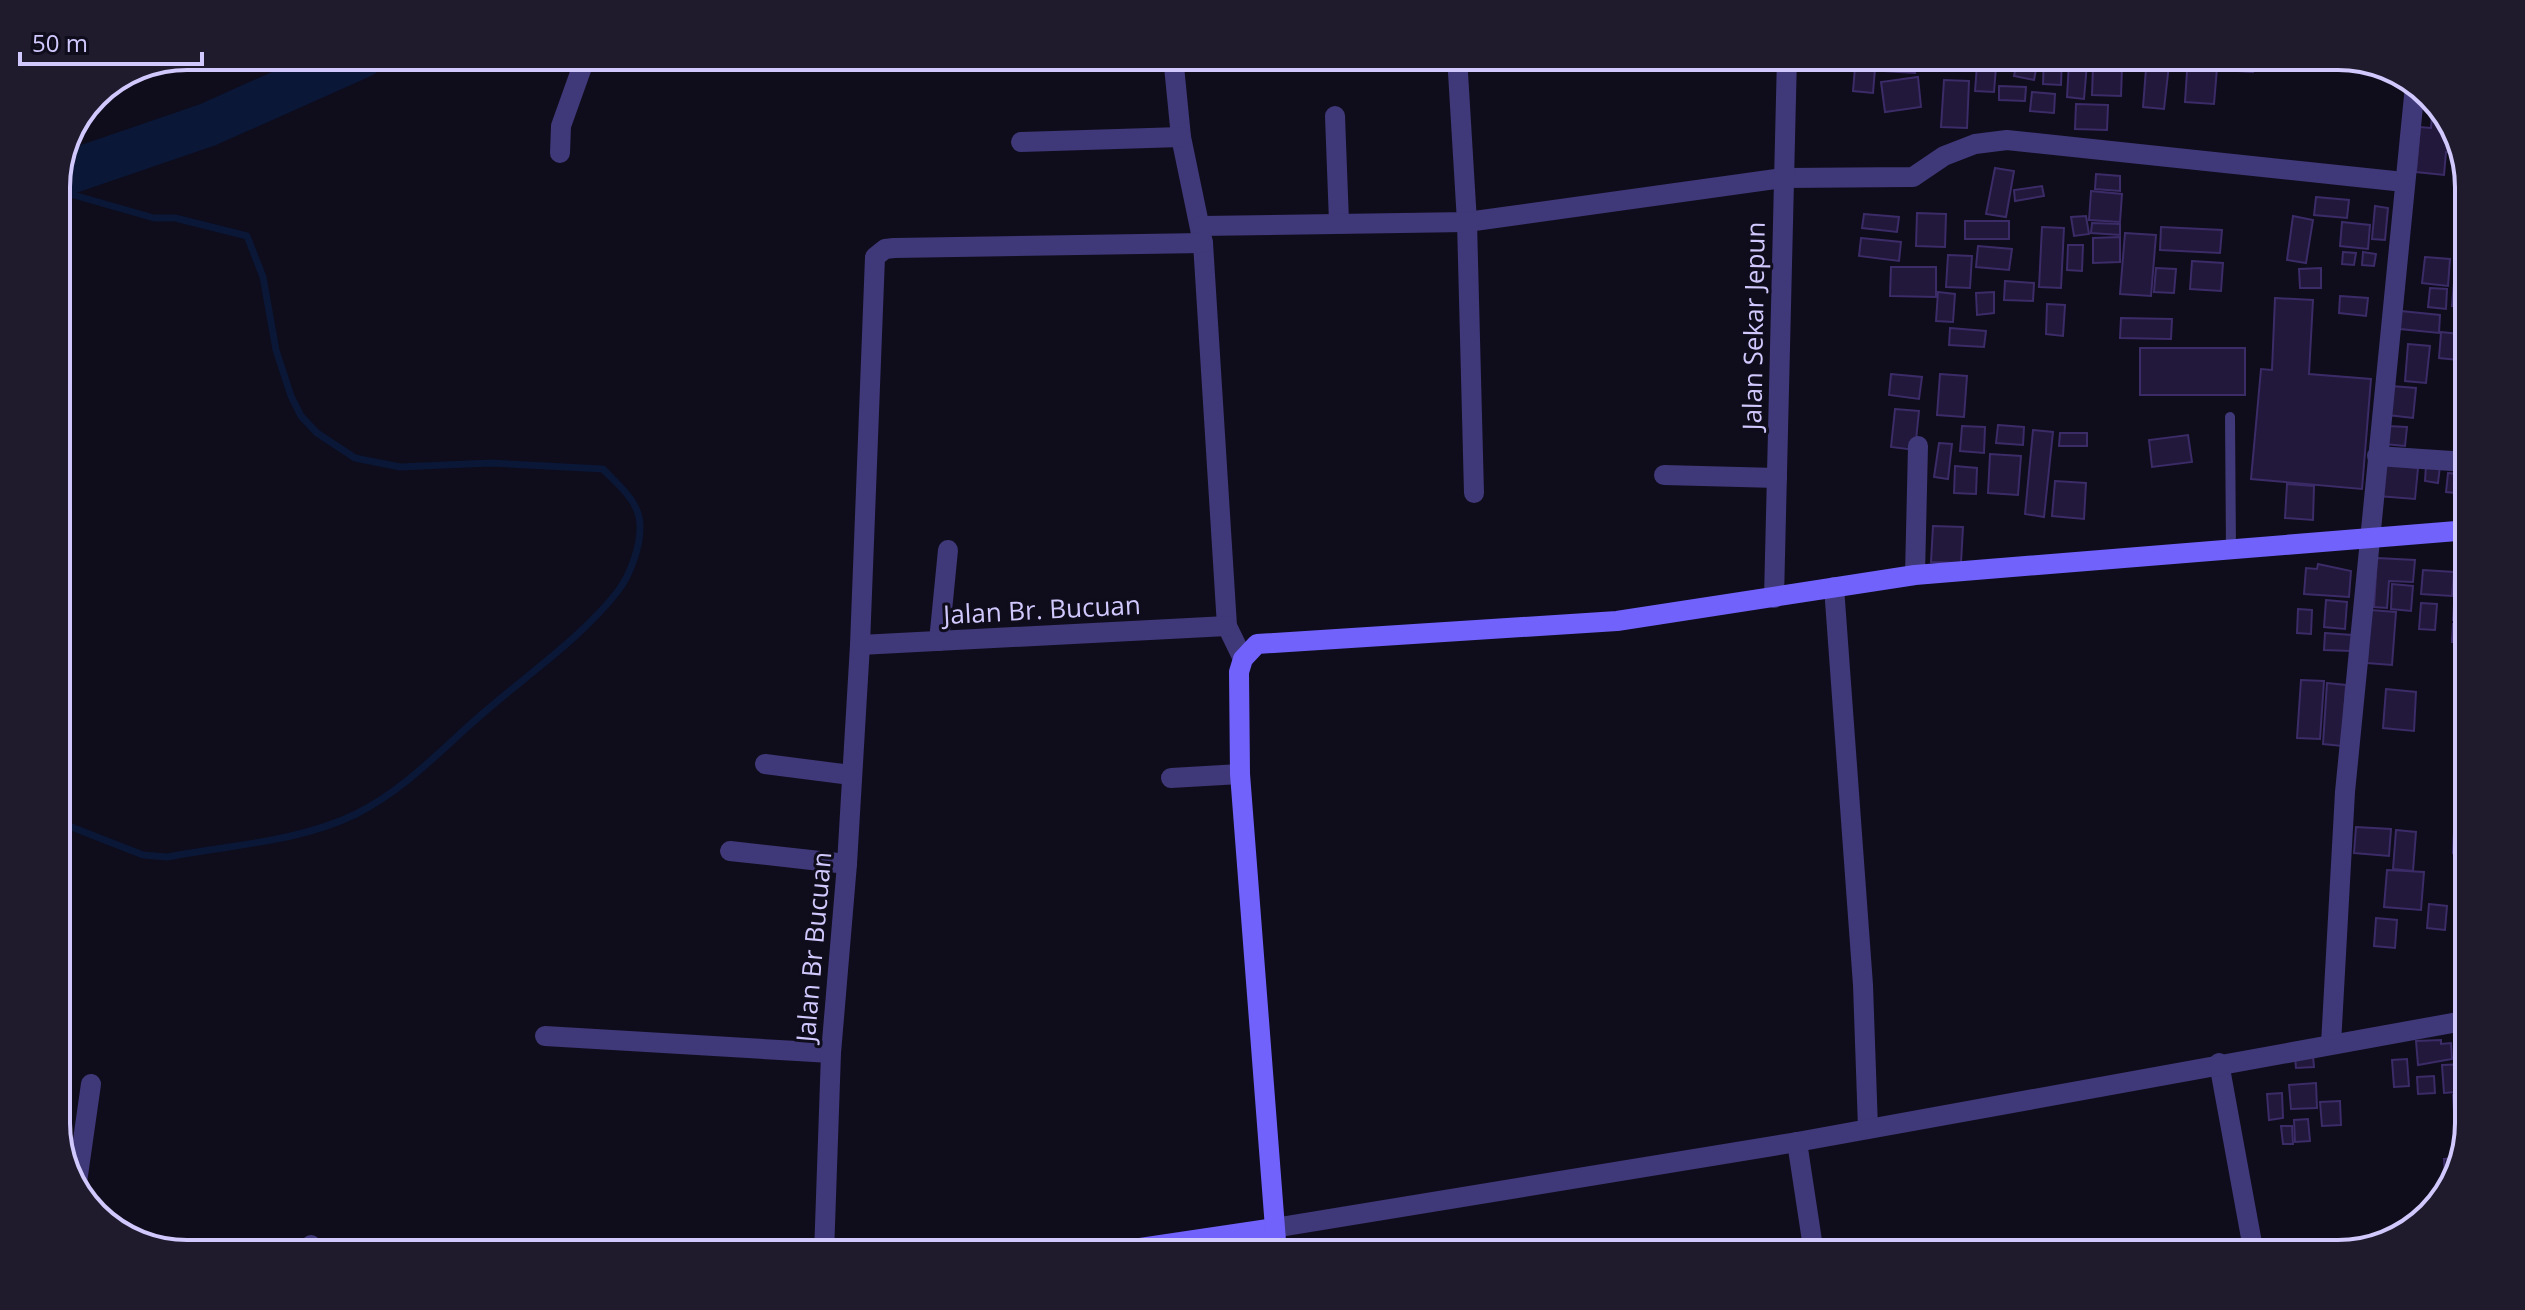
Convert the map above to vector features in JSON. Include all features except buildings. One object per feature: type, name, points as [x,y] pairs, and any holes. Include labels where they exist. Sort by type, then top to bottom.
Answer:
[{"type":"main road","points":[[1275,1240],[1240,774],[1238,687],[1243,659],[1257,644],[1617,621],[1915,575],[2455,531]]},
{"type":"main road","points":[[1194,1240],[1274,1228]]},
{"type":"street","points":[[560,153],[567,103],[580,70]]},
{"type":"street","points":[[1174,70],[1181,137],[1202,235],[1227,626],[1243,659]]},
{"type":"street","points":[[1458,70],[1467,222],[1474,493]]},
{"type":"street","name":"Jalan Sekar Jepun","points":[[1774,598],[1787,70]]},
{"type":"street","points":[[2331,1044],[2345,792],[2414,98]]},
{"type":"street","points":[[1335,116],[1339,222]]},
{"type":"street","points":[[1021,142],[1181,137]]},
{"type":"street","points":[[1202,235],[1339,222],[1467,222],[1783,178],[1913,177],[1944,156],[1975,144],[2007,140],[2404,182]]},
{"type":"street","name":"Jalan Br Bucuan","points":[[824,1240],[831,1053],[847,864],[860,645],[873,263],[878,253],[894,248],[1202,235]]},
{"type":"street","points":[[1915,575],[1918,446]]},
{"type":"street","points":[[2377,456],[2455,461]]},
{"type":"street","points":[[1664,475],[1777,478]]},
{"type":"street","points":[[939,641],[948,550]]},
{"type":"street","points":[[1834,587],[1863,985],[1868,1128]]},
{"type":"street","name":"Jalan Br. Bucuan","points":[[860,645],[1227,626]]},
{"type":"street","points":[[765,764],[851,775]]},
{"type":"street","points":[[1171,778],[1240,774]]},
{"type":"street","points":[[730,851],[847,864]]},
{"type":"street","points":[[1274,1228],[1797,1142],[2455,1022]]},
{"type":"street","points":[[545,1036],[831,1053]]},
{"type":"street","points":[[2219,1063],[2251,1240]]},
{"type":"street","points":[[79,1168],[91,1084]]},
{"type":"street","points":[[1797,1142],[1812,1240]]},
{"type":"lane","points":[[2230,417],[2231,551]]},
{"type":"waterway","points":[[71,171],[207,125],[331,70]]},
{"type":"waterway","points":[[70,194],[154,218],[175,218],[247,236],[263,277],[276,350],[291,396],[301,416],[317,433],[355,458],[400,467],[491,463],[603,469],[633,502],[640,528],[636,553],[626,577],[618,591],[589,623],[409,779],[356,814],[287,837],[167,857],[143,855],[70,826]]}]
